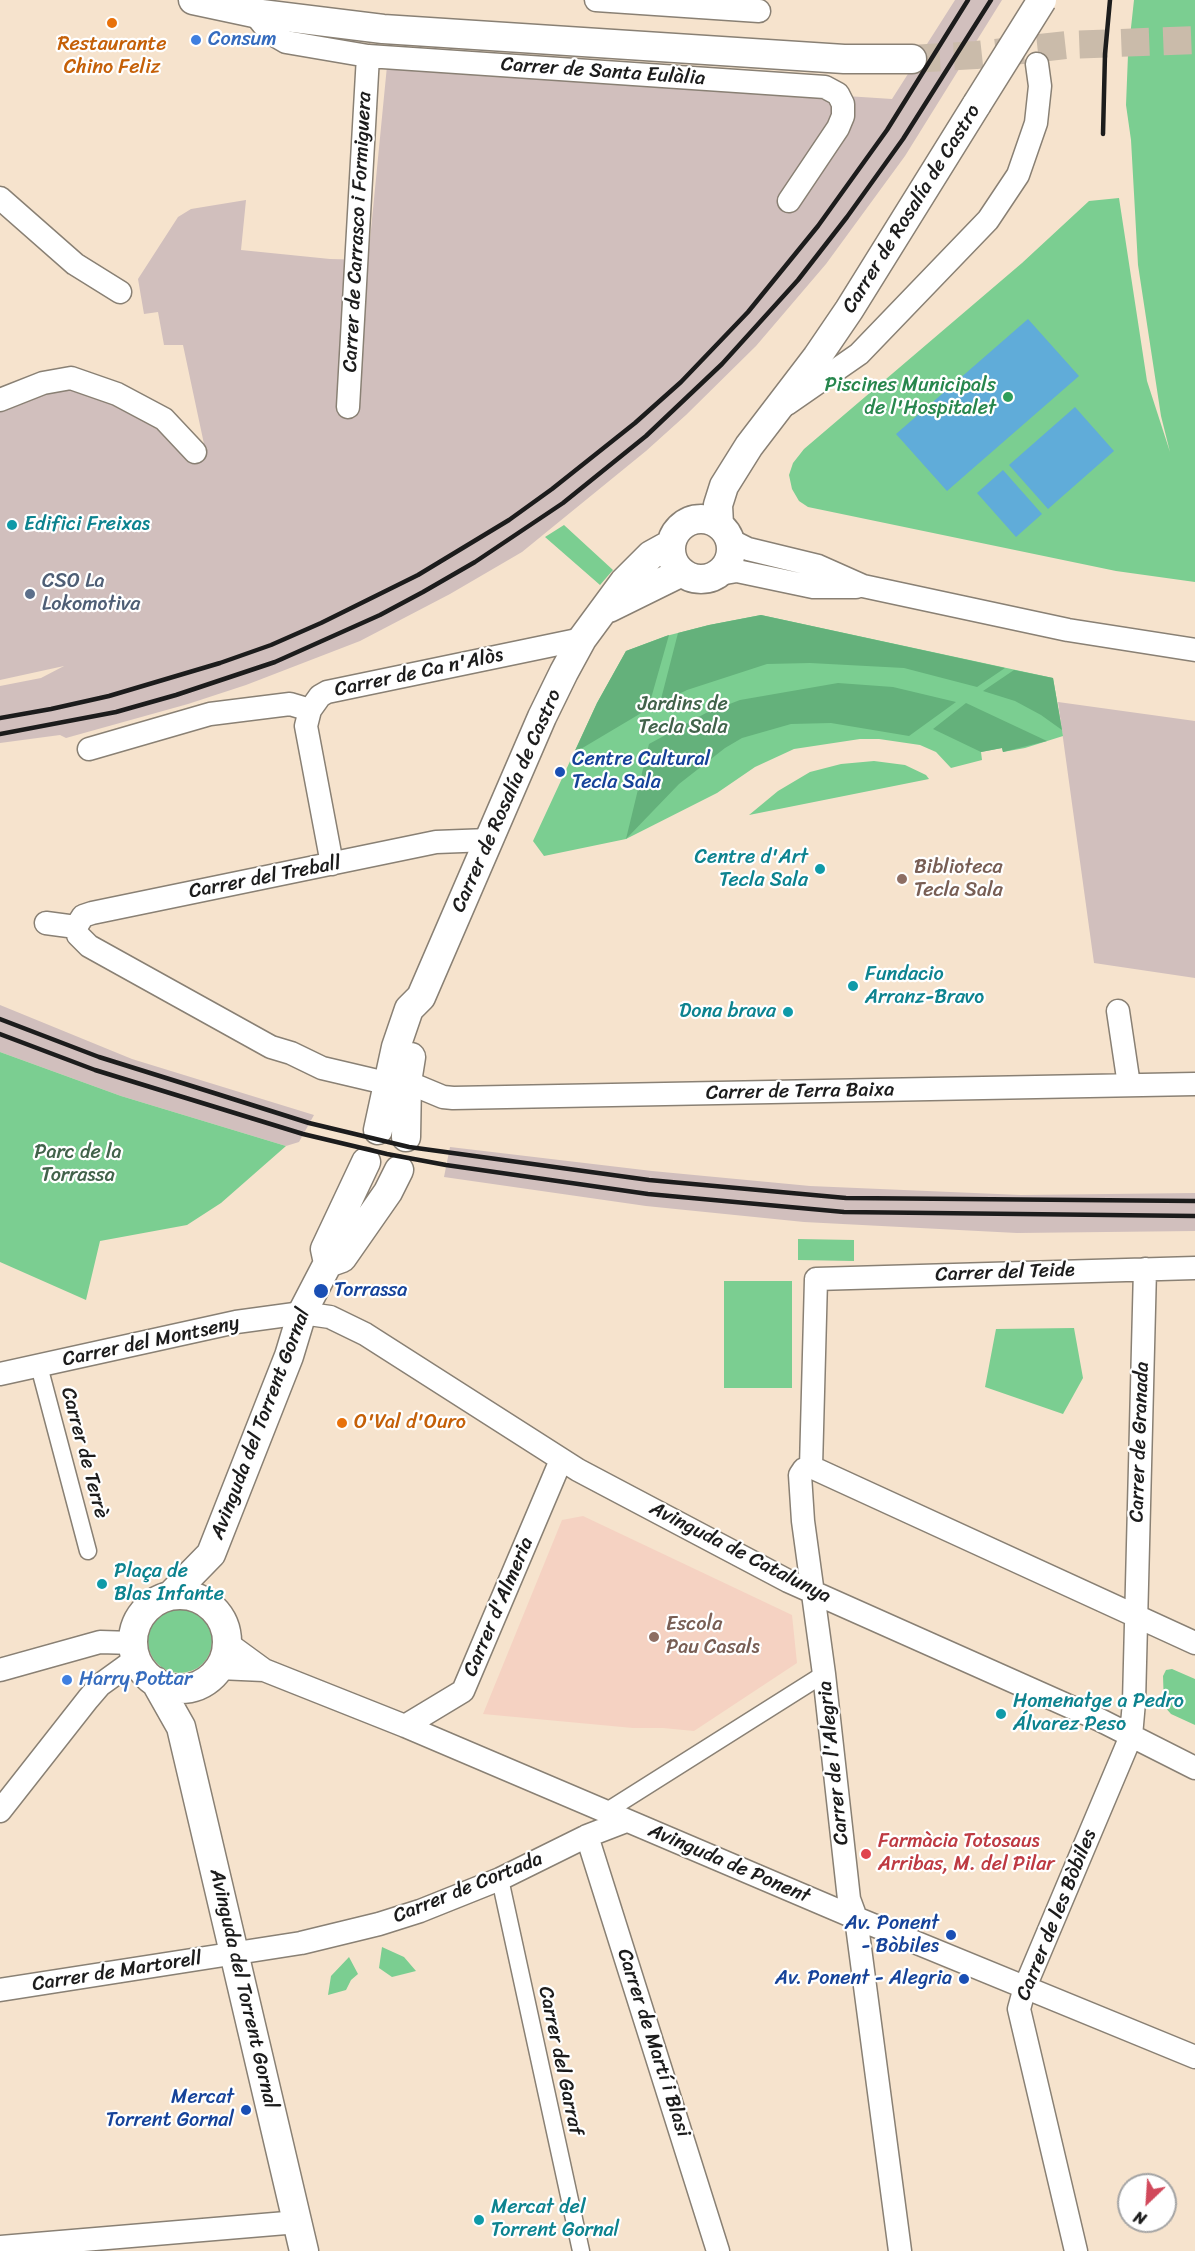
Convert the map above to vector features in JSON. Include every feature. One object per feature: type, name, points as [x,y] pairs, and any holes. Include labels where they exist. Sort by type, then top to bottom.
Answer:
[{"type":"street","points":[[596,0],[759,11]]},
{"type":"street","name":"Carrer de Rosalía de Castro","points":[[725,532],[718,505],[721,493],[749,446],[817,357],[849,310],[1042,0]]},
{"type":"street","name":"Carrer de Santa Eulàlia","points":[[204,1],[254,13],[382,29],[844,59],[912,59]]},
{"type":"street","name":"Carrer de Santa Eulàlia","points":[[254,13],[269,32],[286,42],[368,56],[825,87],[838,94],[843,104],[843,116],[838,128],[789,201]]},
{"type":"street","name":"Carrer de Carrasco i Formiguera","points":[[348,407],[368,56]]},
{"type":"street","name":"Carrer de Rosalía de Castro","points":[[774,413],[859,354],[988,220],[1018,175],[1036,123],[1040,86],[1037,64]]},
{"type":"street","points":[[0,198],[75,264],[120,292]]},
{"type":"street","points":[[0,400],[43,382],[71,378],[117,394],[164,419],[195,452]]},
{"type":"street","name":"Carrer de Rosalía de Castro","points":[[406,1137],[398,1083],[400,1030],[409,1009],[421,997],[542,717],[582,639],[624,582],[651,555],[676,535],[689,510],[721,470],[749,446]]},
{"type":"street","points":[[863,586],[813,587],[737,571],[701,579],[691,577],[675,564],[672,554],[676,535],[690,521],[701,519],[725,532],[748,549],[818,566],[863,586],[1068,630],[1195,650]]},
{"type":"street","points":[[719,574],[730,559],[725,532]]},
{"type":"street","name":"Carrer de Rosalía de Castro","points":[[605,610],[682,572]]},
{"type":"street","name":"Carrer de Ca n'Alòs","points":[[89,749],[210,714],[290,704],[310,710],[320,696],[327,692],[582,639]]},
{"type":"street","points":[[310,710],[306,726],[332,864]]},
{"type":"street","name":"Carrer del Treball","points":[[76,927],[83,916],[92,913],[436,843],[489,840]]},
{"type":"street","points":[[46,923],[76,927]]},
{"type":"street","name":"Carrer de Terra Baixa","points":[[76,927],[78,935],[89,946],[271,1047],[291,1053],[322,1068],[398,1083],[443,1097],[1195,1084]]},
{"type":"street","points":[[1118,1011],[1129,1085]]},
{"type":"street","name":"Carrer de Rosalía de Castro","points":[[378,1130],[398,1083]]},
{"type":"street","name":"Avinguda del Torrent Gornal","points":[[171,1595],[211,1554],[289,1356],[302,1312],[328,1263],[325,1249],[366,1162]]},
{"type":"street","name":"Avinguda del Torrent Gornal","points":[[328,1263],[342,1258],[388,1192],[399,1170]]},
{"type":"street","name":"Carrer del Teide","points":[[816,1278],[1195,1268]]},
{"type":"street","name":"Carrer de Granada","points":[[1136,1615],[1145,1269]]},
{"type":"street","name":"Carrer de l'Alegria","points":[[816,1278],[810,1467],[804,1468],[800,1475],[802,1521],[824,1674],[849,1899],[856,1918],[900,2251]]},
{"type":"street","name":"Carrer del Montseny","points":[[0,1374],[236,1322],[302,1312]]},
{"type":"street","name":"Avinguda de Catalunya","points":[[302,1312],[330,1317],[365,1334],[561,1460],[813,1592],[1100,1720],[1195,1768]]},
{"type":"street","name":"Carrer de Terrè","points":[[39,1366],[88,1551]]},
{"type":"street","name":"Carrer d'Almeria","points":[[405,1726],[463,1691],[561,1460]]},
{"type":"street","points":[[810,1467],[1195,1643]]},
{"type":"street","name":"Avinguda del Torrent Gornal","points":[[211,1554],[214,1608]]},
{"type":"street","points":[[181,1727],[190,1705],[219,1663],[226,1629],[214,1608],[194,1597],[171,1595],[159,1599],[139,1618],[135,1629],[135,1651],[144,1672],[155,1681],[169,1687],[183,1689],[197,1686],[219,1663]]},
{"type":"street","name":"Carrer de les Bòbiles","points":[[1076,2251],[1020,2017],[1020,2002],[1131,1736],[1136,1615]]},
{"type":"street","points":[[0,1670],[100,1642],[135,1651]]},
{"type":"street","points":[[0,1811],[88,1699],[135,1651]]},
{"type":"street","name":"Avinguda de Ponent","points":[[219,1663],[264,1670],[405,1726],[856,1918],[1195,2057]]},
{"type":"street","name":"Carrer de Cortada","points":[[235,1954],[301,1943],[379,1924],[420,1911],[500,1879],[587,1836],[824,1674]]},
{"type":"street","name":"Avinguda del Torrent Gornal","points":[[155,1681],[181,1727],[304,2251]]},
{"type":"street","name":"Carrer de Martí i Blasi","points":[[587,1836],[718,2251]]},
{"type":"street","name":"Carrer del Garraf","points":[[500,1879],[580,2251]]},
{"type":"street","name":"Carrer de Martorell","points":[[0,1990],[235,1954]]},
{"type":"street","points":[[0,2247],[298,2222]]},
{"type":"shaded area","points":[[955,0],[1002,0],[905,156],[826,264],[756,346],[686,415],[646,451],[522,552],[450,594],[360,641],[246,685],[188,704],[66,738],[60,735],[0,743],[0,686],[41,678],[64,666],[0,680],[0,409],[70,386],[204,444],[183,345],[164,345],[158,312],[144,314],[138,279],[178,217],[191,209],[246,200],[241,250],[330,259],[368,260],[387,66],[892,99]]},
{"type":"shaded area","points":[[1058,702],[1195,721],[1195,978],[1094,963]]},
{"type":"shaded area","points":[[0,1005],[132,1059],[314,1115],[299,1142],[286,1146],[121,1096],[0,1052]]},
{"type":"shaded area","points":[[450,1147],[652,1171],[810,1186],[1021,1195],[1195,1193],[1195,1231],[1017,1233],[804,1222],[646,1206],[444,1177]]},
{"type":"shaded area","name":"Escola Pau Casals","points":[[583,1516],[792,1615],[797,1663],[694,1731],[633,1728],[483,1714],[562,1520]]},
{"type":"green space","name":"Piscines Municipals de l'Hospitalet","points":[[1134,0],[1195,0],[1195,582],[1116,571],[808,507],[799,501],[792,489],[789,475],[793,463],[804,449],[1022,263],[1089,201],[1119,198],[1147,381],[1170,452],[1161,416],[1138,265],[1131,140],[1126,105],[1128,55]]},
{"type":"green space","points":[[564,525],[613,570],[600,585],[545,537]]},
{"type":"green space","name":"Jardins de Tecla Sala","points":[[761,615],[1053,678],[1063,736],[1025,748],[1003,752],[1002,748],[981,752],[982,760],[951,768],[936,752],[920,745],[879,739],[860,739],[794,749],[755,767],[717,793],[626,839],[544,856],[533,841],[597,703],[626,651],[666,636]]},
{"type":"green space","points":[[761,615],[1005,668],[977,687],[904,668],[810,663],[767,664],[687,690],[660,703],[678,633]]},
{"type":"green space","points":[[669,635],[648,709],[574,753],[597,703],[626,651]]},
{"type":"green space","points":[[1014,670],[1053,678],[1062,730],[1015,701],[983,691]]},
{"type":"green space","points":[[838,683],[893,687],[956,702],[909,736],[831,723],[791,724],[742,738],[725,748],[679,784],[626,839],[649,744],[706,713],[740,700]]},
{"type":"green space","points":[[966,703],[1047,741],[1003,752],[1002,748],[981,752],[933,729]]},
{"type":"green space","points":[[874,761],[905,765],[926,775],[929,779],[749,815],[778,791],[810,772],[841,764]]},
{"type":"green space","name":"Parc de la Torrassa","points":[[0,1052],[121,1096],[286,1146],[221,1203],[187,1225],[100,1241],[86,1300],[0,1262]]},
{"type":"green space","points":[[798,1239],[854,1240],[854,1261],[798,1260]]},
{"type":"green space","points":[[724,1281],[792,1281],[792,1388],[724,1388]]},
{"type":"green space","points":[[1074,1328],[1083,1378],[1063,1414],[985,1387],[996,1329]]},
{"type":"green space","points":[[180,1609],[198,1615],[206,1623],[212,1641],[206,1659],[198,1667],[180,1673],[162,1667],[154,1659],[148,1641],[154,1623],[162,1615]]},
{"type":"green space","points":[[1172,1669],[1195,1679],[1195,1725],[1171,1714],[1164,1706],[1163,1676],[1166,1670]]},
{"type":"green space","points":[[382,1947],[404,1957],[416,1971],[392,1977],[379,1968]]},
{"type":"green space","points":[[349,1957],[358,1974],[351,1980],[346,1990],[328,1995],[331,1976]]},
{"type":"water","points":[[1028,319],[1079,376],[947,491],[896,434]]},
{"type":"water","points":[[1075,407],[1114,451],[1048,509],[1009,465]]},
{"type":"water","points":[[1003,470],[1042,514],[1016,537],[977,493]]},
{"type":"tunnel","points":[[912,59],[1067,45],[1195,40]]},
{"type":"railway","points":[[0,718],[109,696],[220,663],[271,645],[418,575],[509,520],[552,489],[635,423],[681,382],[748,312],[818,226],[887,130],[968,0]]},
{"type":"railway","points":[[0,734],[116,712],[275,662],[380,615],[423,592],[475,562],[563,503],[646,436],[722,364],[798,280],[903,139],[991,0]]},
{"type":"railway","points":[[1103,134],[1105,54],[1110,0]]},
{"type":"railway","points":[[0,1019],[99,1057],[309,1123],[409,1147],[649,1180],[846,1198],[1195,1201]]},
{"type":"railway","points":[[0,1034],[95,1070],[303,1134],[446,1165],[648,1194],[844,1212],[1195,1216]]},
{"type":"place","name":"Restaurante Chino Feliz","points":[[112,23]]},
{"type":"place","name":"Consum","points":[[196,40]]},
{"type":"place","name":"Piscines Municipals de l'Hospitalet","points":[[1008,397]]},
{"type":"place","name":"Edifici Freixas","points":[[12,525]]},
{"type":"place","name":"CSO La Lokomotiva","points":[[30,594]]},
{"type":"place","name":"Centre Cultural Tecla Sala","points":[[560,772]]},
{"type":"place","name":"Centre d'Art Tecla Sala","points":[[820,869]]},
{"type":"place","name":"Biblioteca Tecla Sala","points":[[902,879]]},
{"type":"place","name":"Fundacio Arranz-Bravo","points":[[853,986]]},
{"type":"place","name":"Dona brava","points":[[788,1012]]},
{"type":"place","name":"Torrassa","points":[[321,1291]]},
{"type":"place","name":"O'Val d'Ouro","points":[[342,1423]]},
{"type":"place","name":"Plaça de Blas Infante","points":[[102,1584]]},
{"type":"place","name":"Escola Pau Casals","points":[[654,1637]]},
{"type":"place","name":"Harry Pottar","points":[[67,1680]]},
{"type":"place","name":"Homenatge a Pedro Álvarez Peso","points":[[1001,1714]]},
{"type":"place","name":"Farmàcia Totosaus Arribas, M. del Pilar","points":[[866,1854]]},
{"type":"place","name":"Av. Ponent - Bòbiles","points":[[951,1935]]},
{"type":"place","name":"Av. Ponent - Alegria","points":[[964,1979]]},
{"type":"place","name":"Mercat Torrent Gornal","points":[[246,2110]]},
{"type":"place","name":"Mercat del Torrent Gornal","points":[[479,2220]]}]
